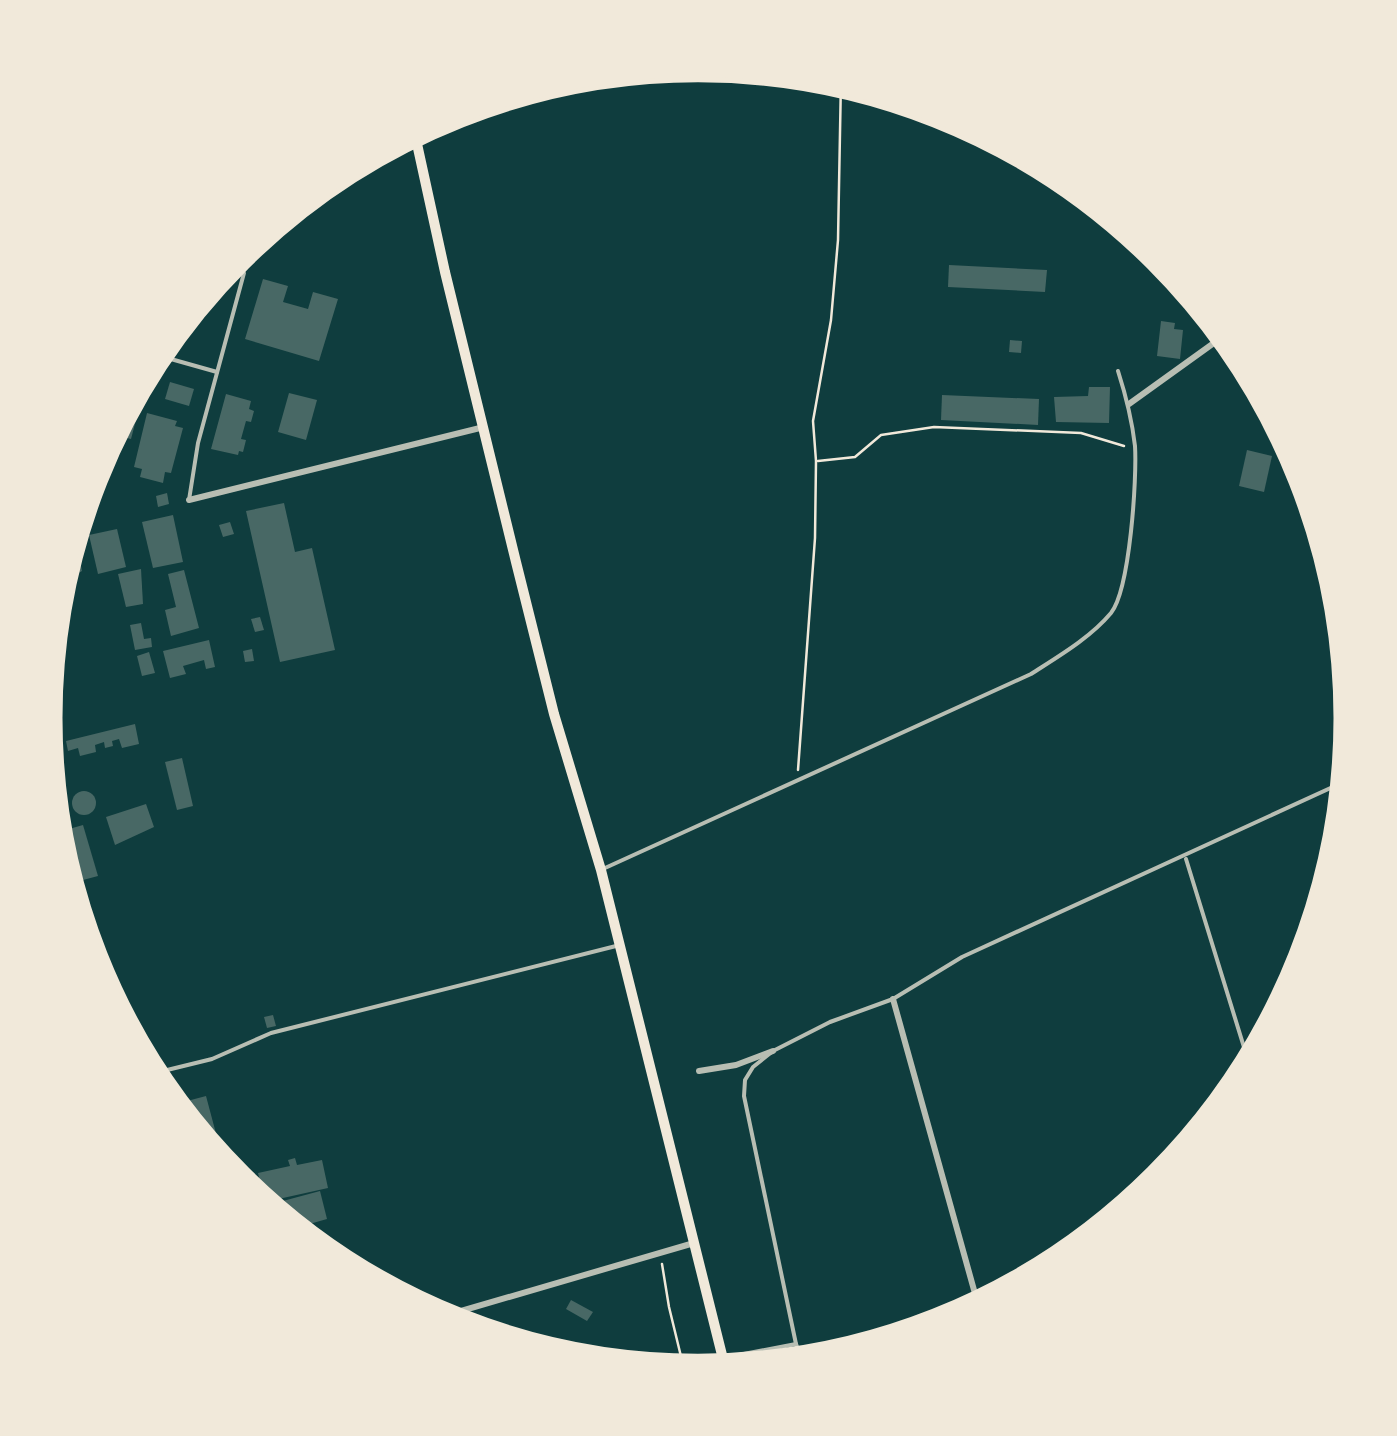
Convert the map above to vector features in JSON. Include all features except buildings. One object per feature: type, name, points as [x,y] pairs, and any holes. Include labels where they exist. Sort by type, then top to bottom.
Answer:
[{"type":"main road","points":[[417,144],[554,714],[601,870],[721,1355]]},
{"type":"street","points":[[1128,404],[1215,342]]},
{"type":"street","points":[[190,500],[485,427]]},
{"type":"street","points":[[893,999],[976,1293]]},
{"type":"street","points":[[700,1071],[773,1051]]},
{"type":"street","points":[[461,1311],[696,1243]]},
{"type":"lane","points":[[190,500],[198,443],[243,272]]},
{"type":"lane","points":[[171,359],[217,372]]},
{"type":"lane","points":[[601,870],[1032,674],[1077,644],[1114,610],[1125,572],[1135,450],[1118,371]]},
{"type":"lane","points":[[798,1348],[744,1096],[745,1080],[753,1067],[773,1051],[830,1022],[893,999],[962,958],[1333,787]]},
{"type":"lane","points":[[1186,858],[1244,1049]]},
{"type":"lane","points":[[166,1070],[212,1058],[271,1034],[620,945]]},
{"type":"lane","points":[[738,1355],[796,1344]]},
{"type":"path","points":[[798,780],[798,734],[815,538],[812,421],[831,320],[838,240],[841,96]]},
{"type":"path","points":[[816,461],[855,457],[880,436],[934,427],[1082,433],[1135,450]]},
{"type":"path","points":[[662,1252],[666,1295],[681,1356]]}]
